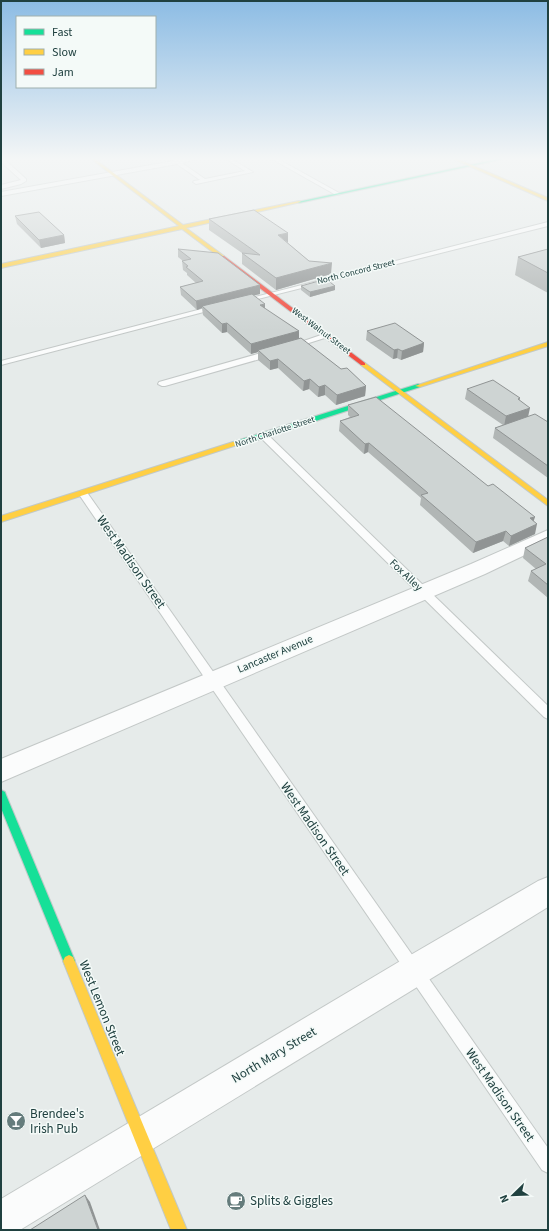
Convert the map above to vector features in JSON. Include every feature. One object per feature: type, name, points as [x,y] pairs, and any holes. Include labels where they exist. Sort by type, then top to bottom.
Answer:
[{"type":"main road","name":"West Walnut Street","points":[[169,216],[548,504]]},
{"type":"main road","points":[[1,266],[233,216]]},
{"type":"main road","name":"North Charlotte Street","points":[[1,519],[548,344]]},
{"type":"main road","name":"West Lemon Street","points":[[1,795],[178,1230]]},
{"type":"street","name":"Lancaster Avenue","points":[[1,771],[478,569],[548,536]]},
{"type":"street","name":"North Mary Street","points":[[1,1220],[548,891]]},
{"type":"lane","name":"North Concord Street","points":[[1,363],[228,304],[548,224]]},
{"type":"lane","points":[[162,384],[327,336]]},
{"type":"lane","name":"Fox Alley","points":[[264,436],[548,714]]},
{"type":"lane","name":"West Madison Street","points":[[83,493],[548,1164]]},
{"type":"building","points":[[15,216],[44,216],[64,235],[39,240]]},
{"type":"building","points":[[222,216],[264,216],[288,233],[278,235],[309,261],[332,263],[276,278],[242,253],[260,255],[209,219]]},
{"type":"building","points":[[178,249],[218,253],[260,285],[196,301],[180,287],[203,281],[186,267],[188,266],[182,261],[191,259]]},
{"type":"building","points":[[548,249],[548,273],[518,257]]},
{"type":"building","points":[[326,279],[335,286],[310,292],[301,286]]},
{"type":"building","points":[[252,294],[265,304],[260,305],[299,331],[251,344],[227,323],[222,324],[202,306]]},
{"type":"building","points":[[395,323],[424,343],[402,351],[398,349],[394,350],[367,331]]},
{"type":"building","points":[[301,338],[341,369],[347,368],[366,386],[337,395],[325,385],[319,387],[310,379],[304,381],[278,359],[270,361],[258,350]]},
{"type":"building","points":[[493,380],[520,398],[518,399],[530,408],[506,416],[467,389]]},
{"type":"building","points":[[376,397],[488,486],[493,484],[535,517],[530,518],[537,524],[511,536],[506,531],[476,542],[421,495],[428,493],[369,443],[365,444],[340,421],[359,415],[348,405]]},
{"type":"building","points":[[535,414],[548,422],[548,466],[495,428]]},
{"type":"building","points":[[548,537],[548,585],[531,571],[546,564],[525,548]]},
{"type":"building","points":[[85,1195],[98,1230],[30,1230]]},
{"type":"traffic: fast","points":[[236,444],[418,386]]},
{"type":"traffic: fast","points":[[1,795],[69,961]]},
{"type":"traffic: slow","points":[[169,216],[222,257]]},
{"type":"traffic: slow","points":[[1,266],[232,216]]},
{"type":"traffic: slow","points":[[418,386],[548,344]]},
{"type":"traffic: slow","points":[[363,364],[548,504]]},
{"type":"traffic: slow","points":[[1,519],[236,444]]},
{"type":"traffic: slow","points":[[69,961],[179,1230]]},
{"type":"traffic: jam","points":[[222,257],[363,364]]},
{"type":"place","name":"Brendee's Irish Pub","points":[[16,1121]]},
{"type":"place","name":"Splits & Giggles","points":[[236,1201]]}]
